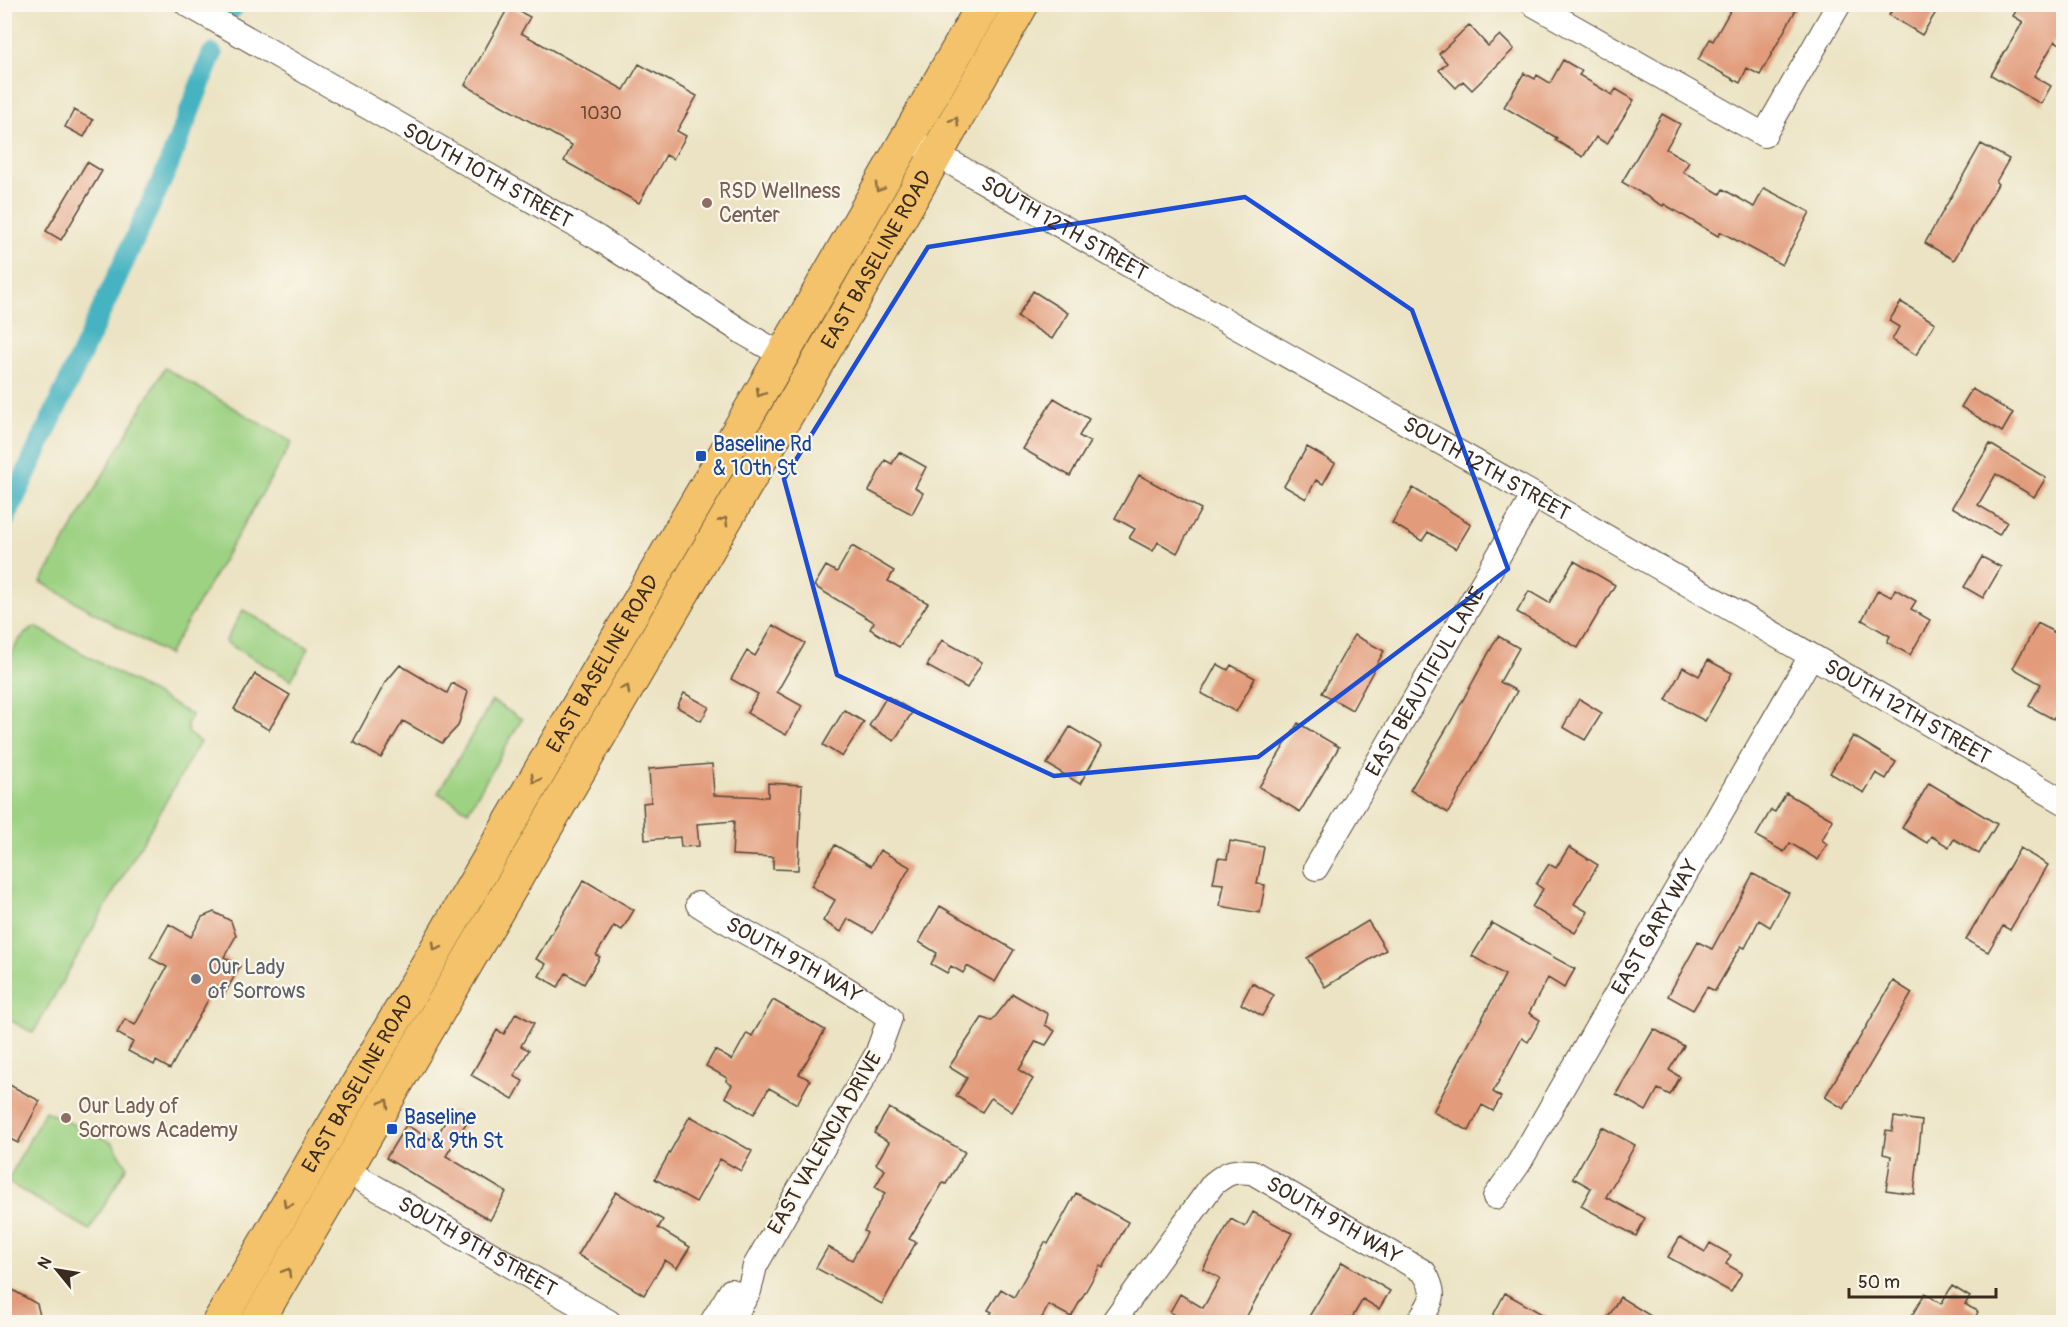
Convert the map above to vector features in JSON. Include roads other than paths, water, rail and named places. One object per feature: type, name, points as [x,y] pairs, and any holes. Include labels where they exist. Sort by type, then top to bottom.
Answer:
[{"type":"main road","name":"EAST BASELINE ROAD","points":[[219,1323],[984,4]]},
{"type":"main road","name":"EAST BASELINE ROAD","points":[[257,1323],[811,372],[1022,4]]},
{"type":"main road","points":[[782,355],[811,372]]},
{"type":"main road","points":[[567,723],[596,740]]},
{"type":"main road","points":[[317,1153],[345,1170]]},
{"type":"street","points":[[1533,4],[1764,135],[1839,4]]},
{"type":"street","name":"SOUTH 10TH STREET","points":[[189,6],[598,238],[744,333],[782,355]]},
{"type":"street","name":"SOUTH 12TH STREET","points":[[908,137],[1534,495],[2064,802]]},
{"type":"street","name":"EAST BEAUTIFUL LANE","points":[[1316,868],[1534,495]]},
{"type":"street","name":"EAST GARY WAY","points":[[1495,1197],[1519,1163],[1810,656]]},
{"type":"street","name":"SOUTH 9TH WAY","points":[[698,904],[737,929],[864,999],[890,1018]]},
{"type":"street","name":"EAST VALENCIA DRIVE","points":[[731,1323],[749,1291],[755,1266],[877,1054],[890,1018]]},
{"type":"street","name":"SOUTH 9TH STREET","points":[[345,1170],[609,1323]]},
{"type":"street","name":"SOUTH 9TH WAY","points":[[1113,1323],[1213,1184],[1226,1173],[1252,1172],[1424,1272],[1432,1287],[1431,1302],[1418,1323]]},
{"type":"street","name":"EAST VALENCIA DRIVE","points":[[712,1323],[735,1283],[755,1266]]},
{"type":"waterway","points":[[232,9],[234,4]]},
{"type":"waterway","points":[[4,521],[167,169],[212,54]]},
{"type":"place","name":"RSD Wellness Center","points":[[707,203]]},
{"type":"place","name":"Baseline Rd & 10th St","points":[[701,456]]},
{"type":"place","name":"Our Lady of Sorrows","points":[[196,979]]},
{"type":"place","name":"Our Lady of Sorrows Academy","points":[[66,1118]]},
{"type":"place","name":"Baseline Rd & 9th St","points":[[392,1129]]}]
